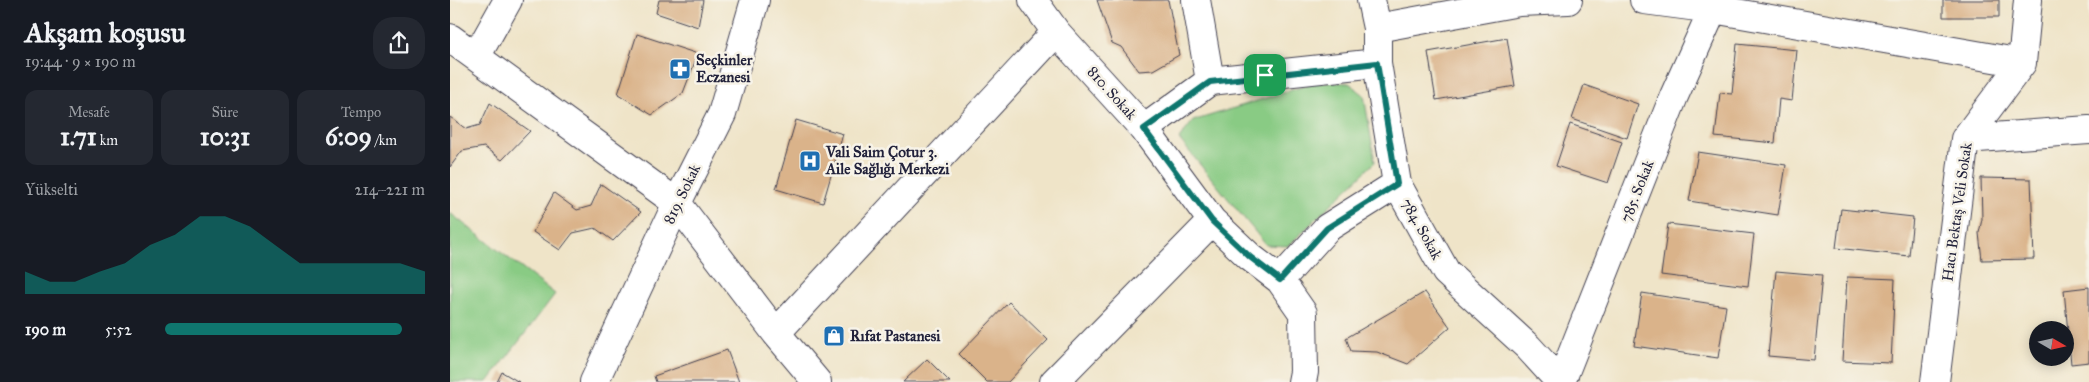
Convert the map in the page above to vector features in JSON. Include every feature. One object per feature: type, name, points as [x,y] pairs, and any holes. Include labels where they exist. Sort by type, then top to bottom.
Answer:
[{"type":"street","points":[[476,57],[508,0]]},
{"type":"street","name":"819. Sokak","points":[[594,382],[676,203],[722,114],[755,0]]},
{"type":"street","name":"810. Sokak","points":[[1033,0],[1056,32],[1144,129],[1212,221],[1250,257],[1280,280],[1303,312],[1304,372],[1302,382]]},
{"type":"street","points":[[1196,0],[1210,82]]},
{"type":"street","name":"784. Sokak","points":[[1371,0],[1377,28],[1377,63],[1397,184],[1446,272],[1528,347],[1561,382]]},
{"type":"street","points":[[1377,28],[1519,2],[1568,0]]},
{"type":"street","points":[[1644,0],[1713,4],[2022,63],[2028,0]]},
{"type":"street","name":"785. Sokak","points":[[1561,382],[1674,96],[1713,4]]},
{"type":"street","points":[[776,333],[1056,32]]},
{"type":"street","points":[[450,38],[676,203],[776,333],[817,382]]},
{"type":"street","points":[[1144,129],[1210,82],[1377,63]]},
{"type":"street","name":"Hacı Bektaş Veli Sokak","points":[[1935,382],[1965,139],[2022,63]]},
{"type":"street","points":[[1965,139],[2089,130]]},
{"type":"street","points":[[1280,280],[1327,228],[1397,184]]},
{"type":"street","points":[[1054,382],[1212,221]]},
{"type":"green space","points":[[1317,82],[1349,83],[1364,95],[1375,162],[1288,246],[1266,245],[1179,139],[1193,121]]},
{"type":"green space","points":[[450,213],[555,294],[488,382],[450,382]]},
{"type":"building","points":[[659,0],[703,0],[698,27],[656,13]]},
{"type":"building","points":[[1097,0],[1168,0],[1179,55],[1153,70],[1139,71],[1121,47],[1112,43]]},
{"type":"building","points":[[1943,0],[1999,0],[1999,17],[1943,17]]},
{"type":"building","points":[[637,34],[698,54],[683,93],[652,115],[618,94]]},
{"type":"building","points":[[1507,38],[1515,86],[1436,100],[1428,52]]},
{"type":"building","points":[[1737,44],[1797,50],[1792,101],[1779,99],[1775,143],[1715,137],[1720,93],[1732,94]]},
{"type":"building","points":[[1584,85],[1638,104],[1627,138],[1572,119]]},
{"type":"building","points":[[490,103],[530,131],[502,160],[484,147],[462,151],[450,167],[450,117],[466,129],[480,125]]},
{"type":"building","name":"Vali Saim Çotur 3. Aile Sağlığı Merkezi","points":[[796,120],[843,134],[823,203],[776,189]]},
{"type":"building","points":[[1570,124],[1622,142],[1608,183],[1556,166]]},
{"type":"building","points":[[1698,152],[1786,165],[1778,215],[1689,201]]},
{"type":"building","points":[[1981,178],[2031,179],[2034,259],[1982,260],[1979,233],[1982,219]]},
{"type":"building","points":[[601,184],[641,212],[613,241],[595,228],[573,233],[560,250],[533,232],[554,193],[577,210],[591,206]]},
{"type":"building","points":[[1841,209],[1913,217],[1909,256],[1836,248]]},
{"type":"building","points":[[1668,224],[1754,234],[1748,286],[1661,275]]},
{"type":"building","points":[[1776,271],[1822,275],[1814,360],[1768,356]]},
{"type":"building","points":[[1847,277],[1895,279],[1891,363],[1842,361]]},
{"type":"building","points":[[2089,287],[2089,362],[2074,364],[2074,321],[2067,321],[2064,290]]},
{"type":"building","points":[[1425,292],[1450,327],[1408,364],[1377,352],[1351,351],[1346,338]]},
{"type":"building","points":[[1642,293],[1726,306],[1718,358],[1634,346]]},
{"type":"building","points":[[1009,302],[1048,340],[1008,382],[987,382],[959,354]]},
{"type":"building","points":[[727,350],[739,382],[656,382],[654,376]]},
{"type":"building","points":[[927,359],[950,382],[903,382]]},
{"type":"building","points":[[502,372],[519,382],[497,382]]},
{"type":"place","name":"Seçkinler Eczanesi","points":[[680,69]]},
{"type":"place","name":"Vali Saim Çotur 3. Aile Sağlığı Merkezi","points":[[810,161]]},
{"type":"place","name":"Rıfat Pastanesi","points":[[834,336]]},
{"type":"route","points":[[1377,63],[1397,184],[1327,228],[1280,280],[1250,257],[1212,221],[1144,129],[1210,82],[1265,75],[1377,63]]}]
